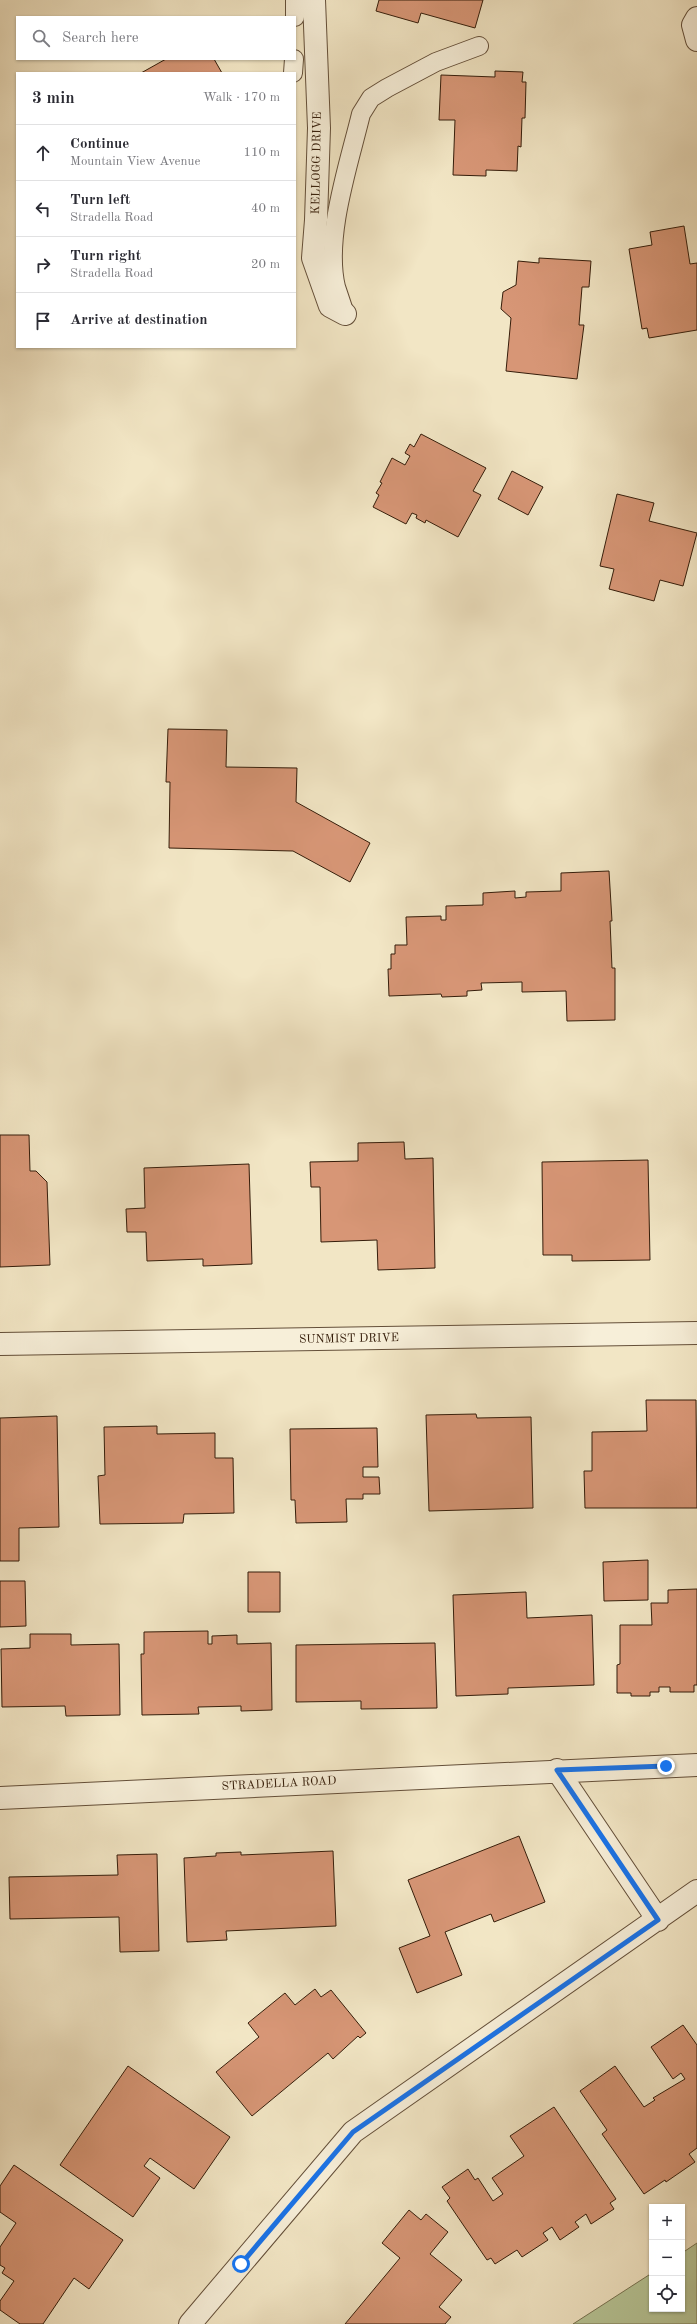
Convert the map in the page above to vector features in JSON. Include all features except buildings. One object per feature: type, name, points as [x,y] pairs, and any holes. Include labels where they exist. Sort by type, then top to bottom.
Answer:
[{"type":"street","name":"KELLOGG DRIVE","points":[[314,0],[319,128],[316,220],[313,258],[330,306],[345,314]]},
{"type":"street","points":[[697,18],[693,24],[697,40]]},
{"type":"street","name":"SUNMIST DRIVE","points":[[0,1344],[697,1333]]},
{"type":"street","name":"STRADELLA ROAD","points":[[0,1798],[557,1770],[697,1765]]},
{"type":"street","points":[[557,1770],[658,1920]]},
{"type":"street","points":[[190,2324],[353,2132],[658,1920],[697,1891]]},
{"type":"lane","points":[[295,0],[295,16]]},
{"type":"lane","points":[[345,314],[336,287],[334,264],[335,227],[361,114],[371,98],[387,88],[436,62],[479,46]]},
{"type":"lane","points":[[293,72],[294,60]]},
{"type":"green space","points":[[697,2243],[697,2324],[573,2324],[649,2275],[649,2312],[685,2312],[685,2251]]},
{"type":"route","points":[[241,2264],[353,2132],[658,1920],[557,1770],[666,1766]]}]
